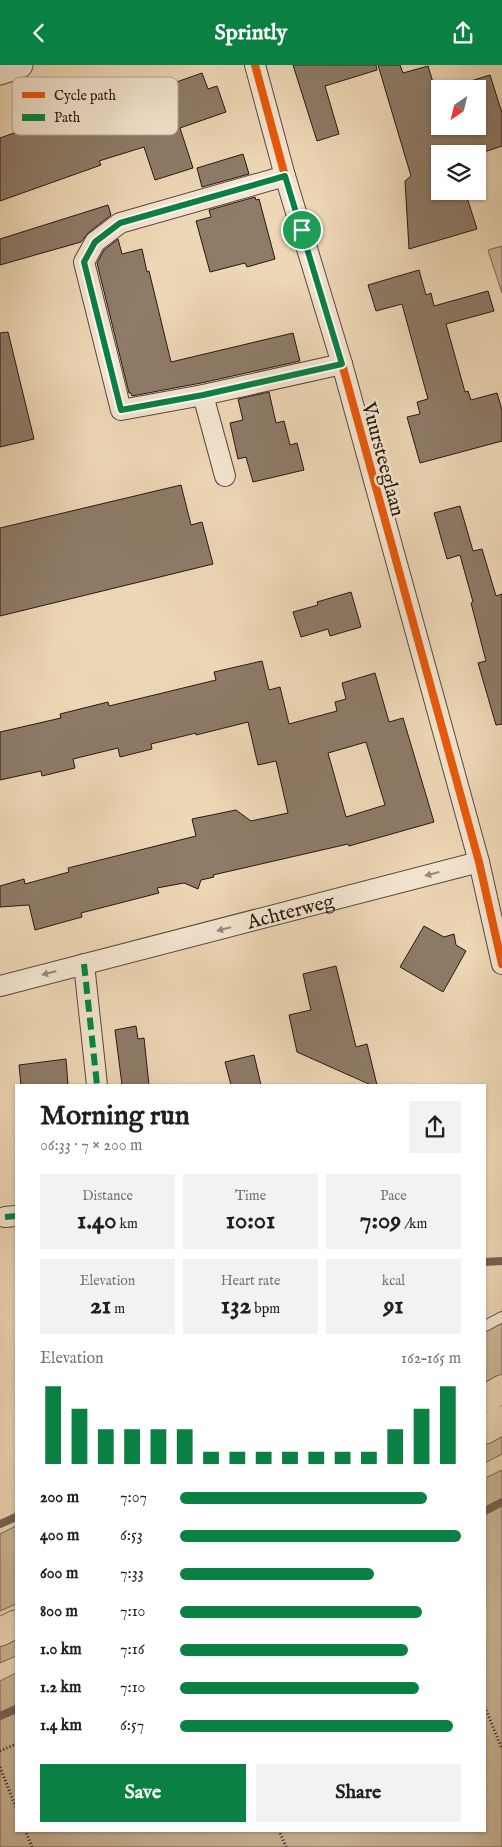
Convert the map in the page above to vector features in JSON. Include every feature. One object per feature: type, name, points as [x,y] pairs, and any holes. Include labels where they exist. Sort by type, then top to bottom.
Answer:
[{"type":"main road","points":[[486,1398],[502,1389]]},
{"type":"main road","points":[[486,1429],[502,1420]]},
{"type":"main road","points":[[0,1632],[15,1624]]},
{"type":"street","points":[[0,72],[20,65]]},
{"type":"street","name":"Vuursteeglaan","points":[[255,65],[285,176],[342,364],[479,862]]},
{"type":"street","points":[[285,176],[120,223],[95,242],[84,262],[121,410],[203,395],[342,364]]},
{"type":"street","points":[[203,395],[225,476]]},
{"type":"street","points":[[479,862],[502,964]]},
{"type":"street","name":"Achterweg","points":[[0,986],[479,862]]},
{"type":"street","points":[[84,964],[97,1084]]},
{"type":"lane","points":[[486,1325],[502,1317]]},
{"type":"path","points":[[486,1709],[502,1749]]},
{"type":"path","points":[[0,1751],[15,1744]]},
{"type":"path","points":[[0,1767],[15,1805]]},
{"type":"path","points":[[26,1832],[32,1847]]},
{"type":"path","points":[[280,1832],[286,1847]]},
{"type":"shaded area","points":[[502,246],[502,293],[488,250]]},
{"type":"shaded area","points":[[502,1312],[502,1384],[486,1392],[486,1322]]},
{"type":"shaded area","points":[[502,1433],[502,1454],[486,1462],[486,1441]]},
{"type":"shaded area","points":[[502,1470],[502,1847],[0,1847],[0,1681],[15,1674],[15,1832],[486,1832],[486,1478]]},
{"type":"shaded area","points":[[15,1526],[15,1604],[0,1611],[0,1534]]},
{"type":"shaded area","points":[[15,1636],[15,1656],[0,1663],[0,1644]]},
{"type":"building","points":[[293,65],[376,65],[377,70],[325,86],[339,134],[317,141]]},
{"type":"building","points":[[378,65],[400,65],[403,73],[428,66],[432,80],[431,135],[486,135],[486,80],[474,80],[490,75],[502,113],[502,146],[486,151],[486,145],[431,145],[431,200],[468,200],[477,229],[409,249],[405,181],[411,176]]},
{"type":"building","points":[[202,73],[208,89],[217,86],[226,112],[180,128],[193,168],[155,180],[144,147],[99,161],[101,165],[0,201],[0,138],[12,134],[178,135],[178,81]]},
{"type":"building","points":[[243,154],[249,174],[202,187],[197,168]]},
{"type":"building","points":[[255,197],[256,200],[259,199],[275,259],[247,267],[245,263],[210,272],[196,221],[211,217],[209,210]]},
{"type":"building","points":[[108,205],[111,215],[88,233],[81,242],[0,265],[0,239]]},
{"type":"building","points":[[118,239],[122,254],[142,249],[171,362],[293,333],[300,361],[132,396],[129,393],[97,263],[104,250]]},
{"type":"building","points":[[419,270],[426,295],[431,293],[434,306],[488,291],[494,311],[446,324],[465,392],[468,391],[471,400],[497,393],[502,410],[502,441],[420,463],[407,417],[420,414],[417,402],[428,399],[402,304],[376,311],[368,285]]},
{"type":"building","points":[[8,332],[34,439],[0,447],[0,333]]},
{"type":"building","points":[[269,392],[276,423],[284,421],[290,445],[297,443],[304,470],[253,482],[246,457],[238,459],[230,423],[243,420],[238,399]]},
{"type":"building","points":[[181,485],[191,525],[202,522],[213,564],[0,616],[0,528]]},
{"type":"building","points":[[460,506],[473,551],[482,549],[496,596],[502,594],[502,724],[496,725],[478,663],[486,661],[460,555],[447,559],[434,513]]},
{"type":"building","points":[[351,592],[361,627],[330,636],[328,629],[301,637],[293,612],[318,605],[317,602]]},
{"type":"building","points":[[262,661],[269,690],[280,687],[289,724],[337,711],[335,702],[346,699],[342,683],[375,673],[389,722],[403,718],[434,822],[349,846],[348,844],[213,875],[214,877],[201,880],[198,889],[184,883],[157,888],[159,893],[81,913],[82,917],[35,930],[29,905],[0,907],[0,886],[24,879],[25,884],[69,872],[68,868],[196,836],[192,819],[236,810],[251,821],[288,813],[276,761],[258,765],[248,722],[151,744],[152,749],[120,757],[118,748],[73,759],[75,768],[42,776],[41,771],[0,780],[0,732],[61,718],[60,714],[108,702],[109,706],[216,680],[214,672]],"holes":[[[366,742],[385,805],[346,817],[328,753]]]},
{"type":"building","points":[[424,926],[444,937],[454,934],[456,945],[466,951],[443,992],[400,967]]},
{"type":"building","points":[[336,966],[356,1047],[367,1044],[377,1084],[369,1084],[297,1052],[289,1015],[311,1010],[303,974]]},
{"type":"building","points":[[136,1026],[138,1039],[144,1038],[149,1084],[122,1084],[115,1030]]},
{"type":"building","points":[[254,1055],[261,1084],[231,1084],[225,1062]]},
{"type":"building","points":[[66,1059],[68,1084],[21,1084],[19,1065]]},
{"type":"waterway","points":[[486,1262],[502,1261]]},
{"type":"waterway","points":[[486,1510],[502,1502]]},
{"type":"waterway","points":[[0,1524],[15,1517]]},
{"type":"waterway","points":[[0,1716],[15,1709]]},
{"type":"marked path","points":[[84,964],[97,1084]]},
{"type":"marked path","points":[[5,1217],[15,1216]]},
{"type":"cycle path","points":[[255,65],[285,176],[342,364],[479,862],[502,964]]},
{"type":"cycle path","points":[[285,176],[120,223],[95,242],[84,262],[121,410],[203,395],[342,364]]},
{"type":"route","points":[[285,176],[302,230],[342,364],[203,395],[121,410],[84,262],[95,242],[120,223],[285,176]]}]
